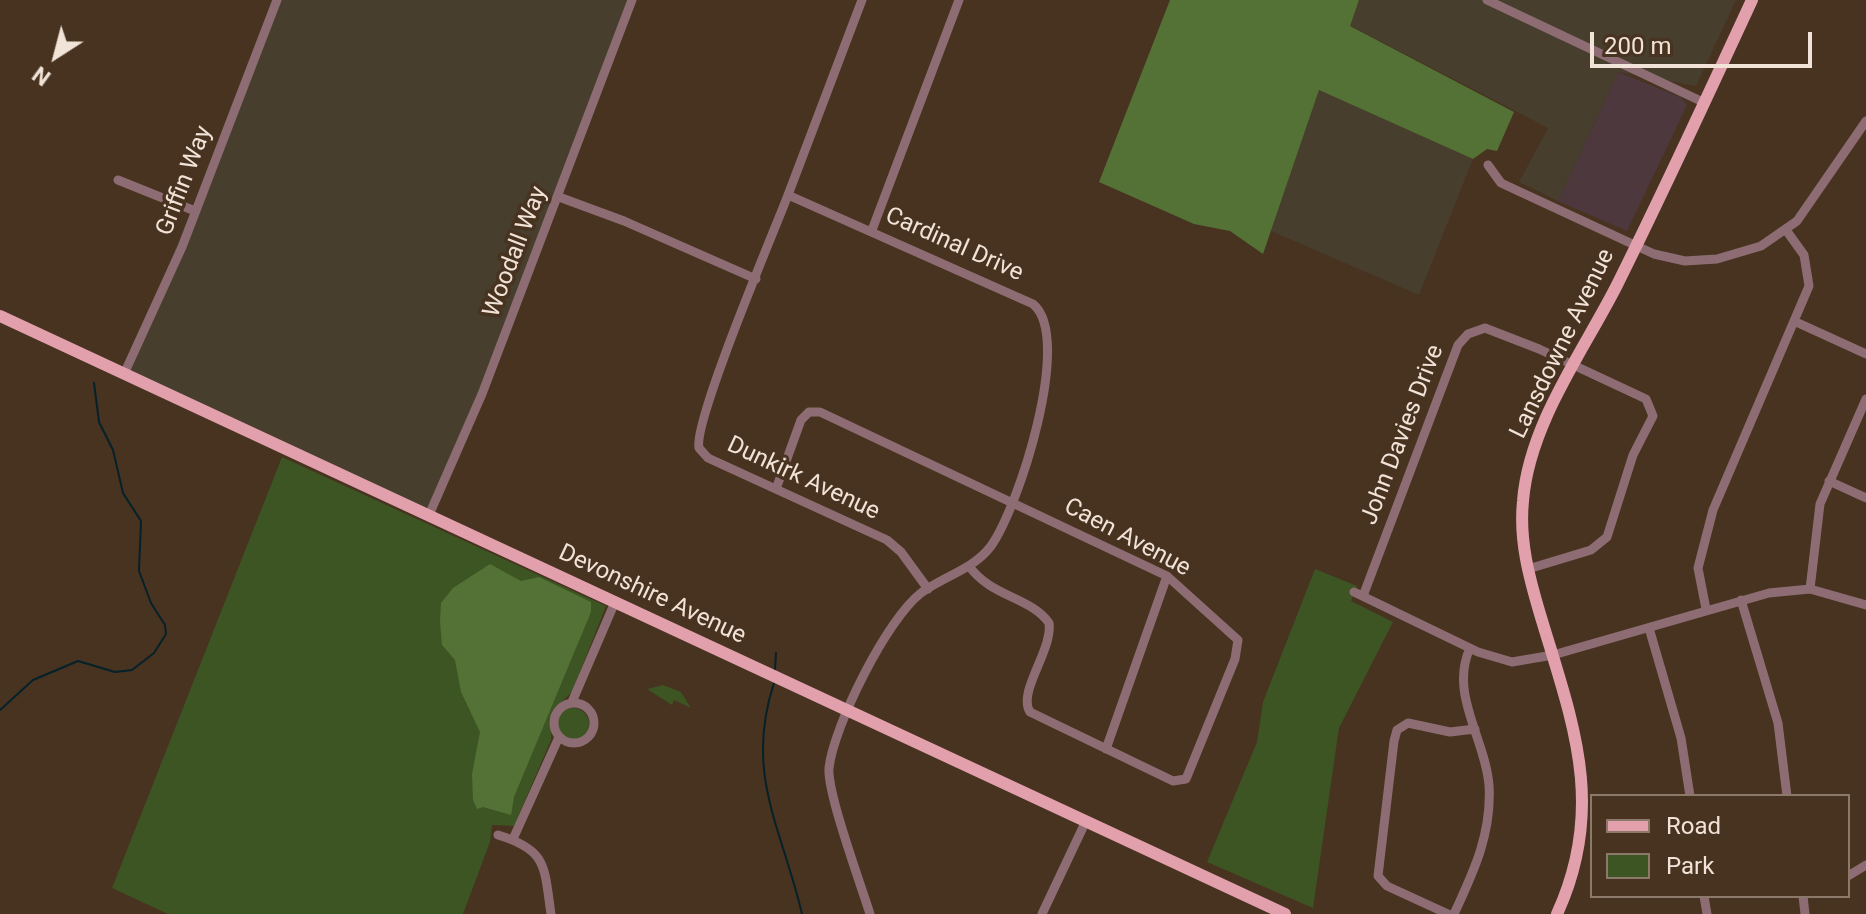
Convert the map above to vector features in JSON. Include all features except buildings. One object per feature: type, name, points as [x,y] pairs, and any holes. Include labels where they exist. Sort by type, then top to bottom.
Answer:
[{"type":"main road","name":"Lansdowne Avenue","points":[[1557,914],[1577,859],[1584,802],[1577,741],[1528,569],[1522,525],[1526,476],[1544,425],[1636,245],[1752,0]]},
{"type":"main road","name":"Devonshire Avenue","points":[[0,316],[1285,914]]},
{"type":"street","name":"Griffin Way","points":[[124,374],[195,211],[277,0]]},
{"type":"street","name":"Woodall Way","points":[[429,515],[482,394],[632,0]]},
{"type":"street","points":[[559,197],[624,221],[756,279],[862,0]]},
{"type":"street","points":[[872,230],[959,0]]},
{"type":"street","points":[[1487,0],[1705,103]]},
{"type":"street","points":[[1488,165],[1508,187],[1636,245],[1672,259],[1709,261],[1752,250],[1786,230],[1809,207],[1866,121]]},
{"type":"street","points":[[118,180],[195,211]]},
{"type":"street","name":"Cardinal Drive","points":[[788,195],[872,230],[1038,308],[1046,356],[1042,412],[1012,501],[991,546],[969,566],[928,589],[888,629],[850,711],[829,773],[870,914]]},
{"type":"street","points":[[1706,609],[1698,568],[1713,510],[1796,322],[1809,279],[1804,255],[1786,230]]},
{"type":"street","name":"Dunkirk Avenue","points":[[756,279],[697,441],[708,458],[887,540],[899,550],[928,589]]},
{"type":"street","points":[[1796,322],[1866,354]]},
{"type":"street","name":"John Davies Drive","points":[[1470,648],[1359,594],[1451,363],[1465,337],[1475,330],[1490,328],[1646,399],[1653,416],[1633,455],[1607,537],[1591,550],[1528,569]]},
{"type":"street","points":[[1810,589],[1817,514],[1866,399]]},
{"type":"street","name":"Caen Avenue","points":[[776,489],[801,420],[815,411],[1167,576],[1238,640],[1235,659],[1186,779],[1173,781],[1028,709],[1026,698],[1048,642],[1049,623],[1041,613],[986,585],[969,566]]},
{"type":"street","points":[[1829,481],[1866,498]]},
{"type":"street","points":[[1106,749],[1167,576]]},
{"type":"street","points":[[1454,914],[1482,851],[1489,814],[1488,775],[1461,674],[1470,648],[1507,662],[1553,655],[1769,593],[1810,589],[1866,605]]},
{"type":"street","points":[[1741,600],[1778,723],[1787,794]]},
{"type":"street","points":[[513,839],[559,737],[553,719],[561,707],[572,702],[615,602]]},
{"type":"street","points":[[1649,628],[1681,738],[1690,794]]},
{"type":"street","points":[[559,737],[577,743],[593,730],[589,710],[572,702]]},
{"type":"street","points":[[1448,914],[1387,886],[1378,876],[1394,741],[1397,730],[1408,723],[1457,733],[1475,729]]},
{"type":"street","points":[[1042,914],[1085,823]]},
{"type":"street","points":[[498,835],[530,847],[540,857],[551,914]]},
{"type":"shaded area","points":[[277,0],[632,0],[622,33],[429,515],[124,374]]},
{"type":"shaded area","points":[[1359,0],[1736,0],[1696,86],[1618,72],[1558,201],[1519,182],[1548,128],[1349,25]]},
{"type":"shaded area","points":[[1618,72],[1680,97],[1687,105],[1627,231],[1558,201]]},
{"type":"shaded area","points":[[1319,90],[1473,159],[1419,295],[1271,231]]},
{"type":"green space","points":[[1170,0],[1359,0],[1350,26],[1514,112],[1497,151],[1487,149],[1473,159],[1319,90],[1263,254],[1230,231],[1194,224],[1099,182]]},
{"type":"green space","points":[[282,457],[606,606],[572,692],[552,711],[551,740],[514,826],[492,825],[490,842],[463,914],[168,914],[112,888]]},
{"type":"green space","points":[[490,564],[521,581],[539,577],[591,602],[591,612],[514,797],[511,815],[483,807],[477,809],[473,800],[472,774],[480,732],[461,692],[455,660],[442,645],[440,622],[441,603],[453,588]]},
{"type":"green space","points":[[1315,569],[1357,586],[1351,601],[1393,622],[1339,728],[1313,908],[1207,862],[1257,742],[1263,702]]},
{"type":"green space","points":[[663,685],[681,692],[691,708],[674,700],[672,705],[647,689]]},
{"type":"green space","points":[[573,708],[584,713],[589,724],[584,735],[573,740],[562,735],[557,724],[562,713]]},
{"type":"waterway","points":[[0,710],[33,680],[78,661],[115,672],[132,670],[154,653],[166,634],[165,625],[151,603],[139,571],[141,521],[123,493],[113,450],[99,422],[94,383]]},
{"type":"waterway","points":[[775,669],[776,653]]},
{"type":"waterway","points":[[774,683],[766,716],[764,773],[776,827],[802,914]]}]
